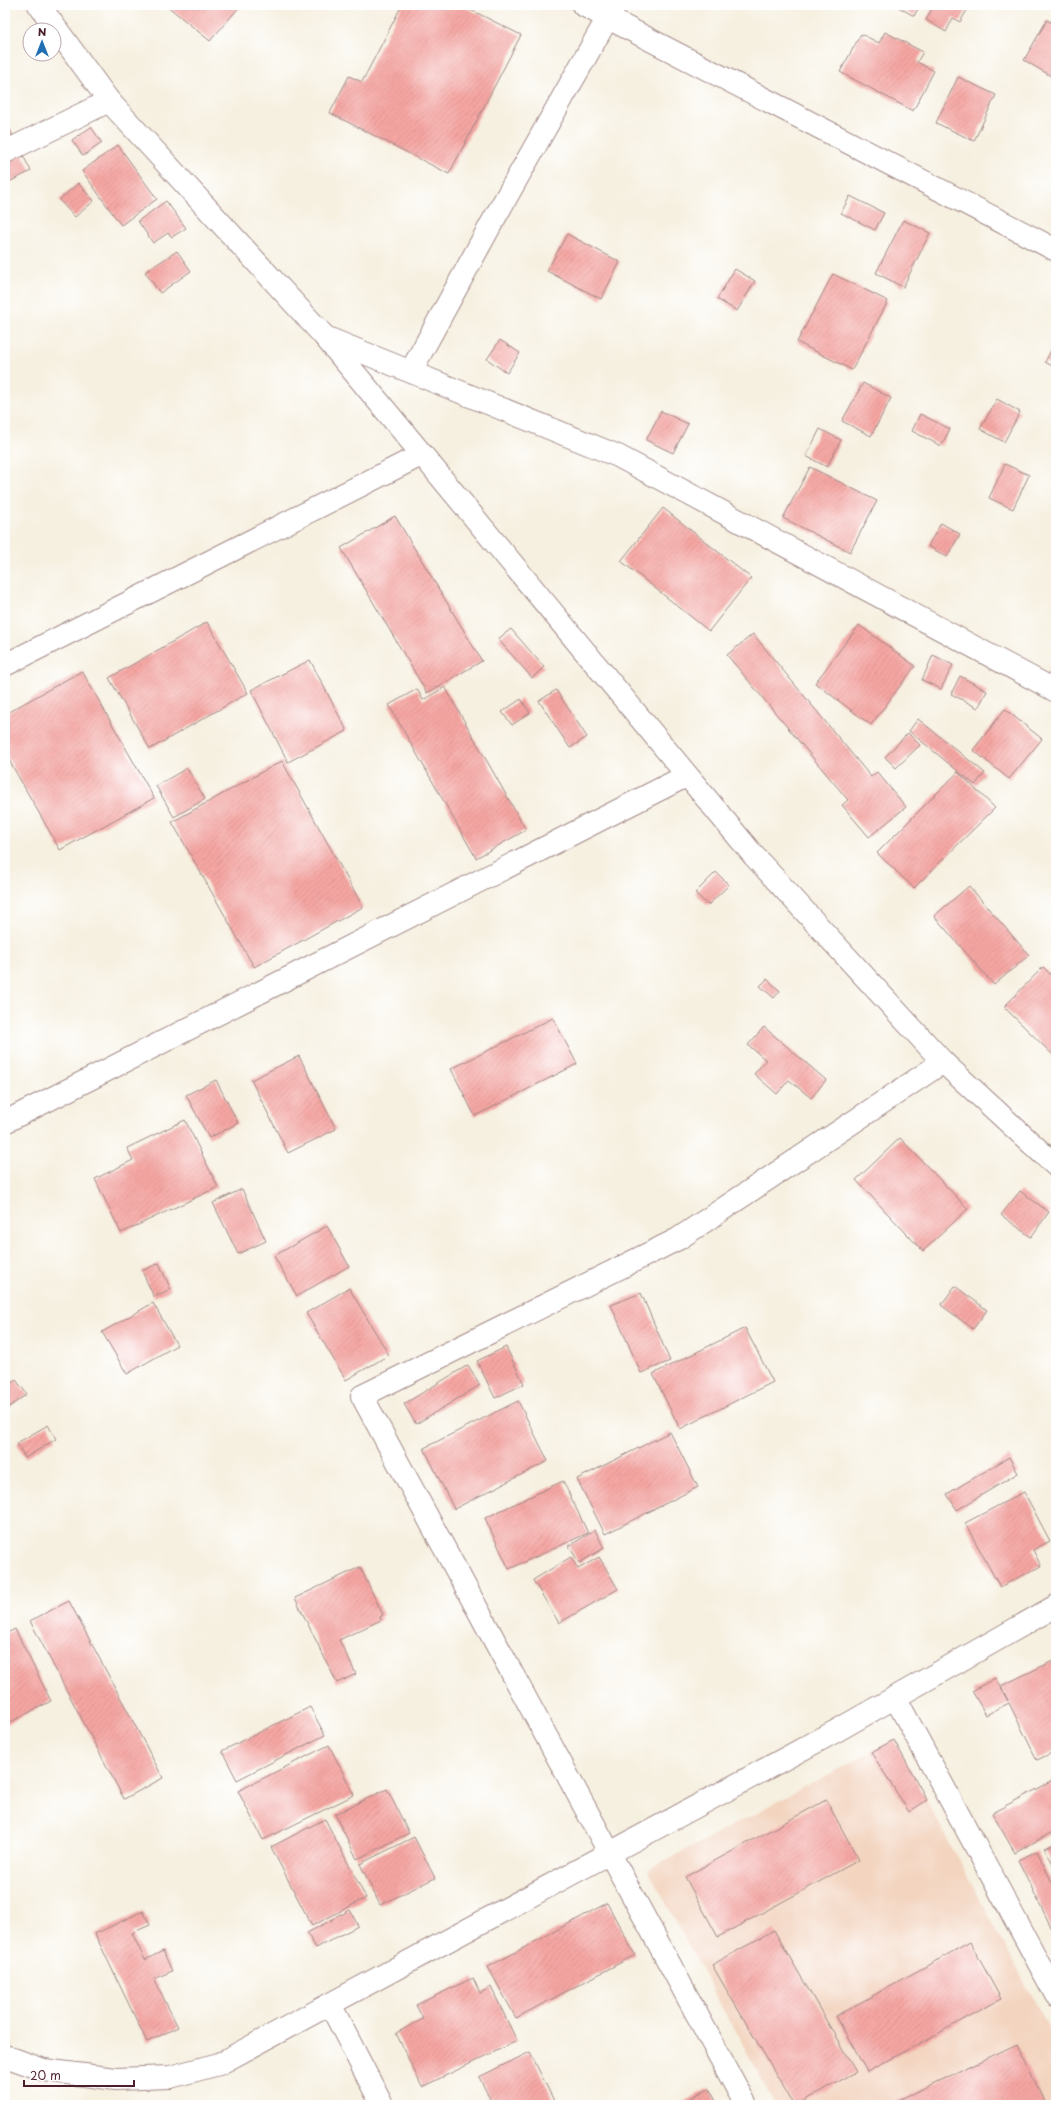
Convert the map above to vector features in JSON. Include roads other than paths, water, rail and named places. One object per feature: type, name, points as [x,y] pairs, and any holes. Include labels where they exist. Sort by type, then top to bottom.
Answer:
[{"type":"street","points":[[39,5],[109,101],[325,337],[686,776],[754,856],[943,1062],[1056,1166]]},
{"type":"street","points":[[583,5],[611,11],[1056,250]]},
{"type":"street","points":[[411,371],[489,228],[611,11]]},
{"type":"street","points":[[5,152],[109,101]]},
{"type":"street","points":[[325,337],[618,456],[1056,691]]},
{"type":"street","points":[[5,666],[421,455]]},
{"type":"street","points":[[5,1122],[686,776]]},
{"type":"street","points":[[746,2105],[362,1396],[678,1239],[943,1062]]},
{"type":"street","points":[[5,2056],[44,2070],[116,2079],[170,2077],[219,2064],[896,1697],[1056,1606]]},
{"type":"street","points":[[896,1697],[1056,1995]]},
{"type":"street","points":[[330,2004],[382,2105]]}]
